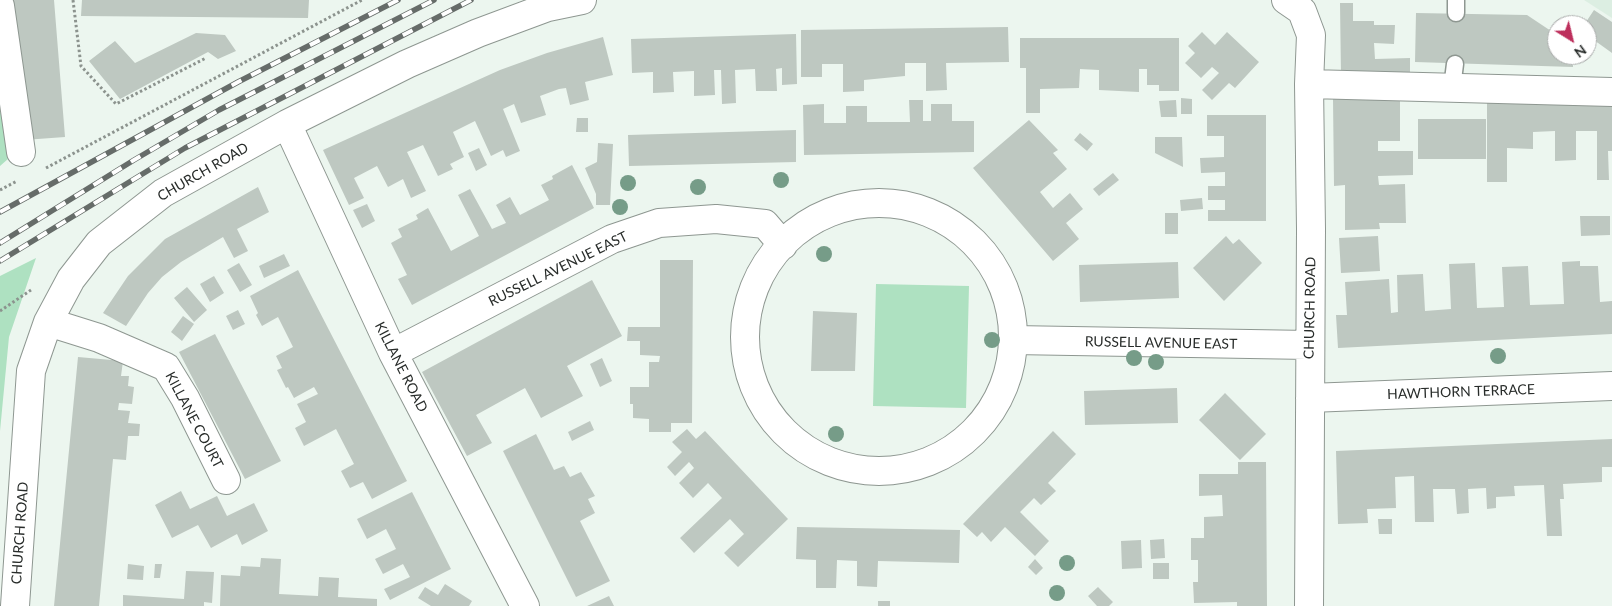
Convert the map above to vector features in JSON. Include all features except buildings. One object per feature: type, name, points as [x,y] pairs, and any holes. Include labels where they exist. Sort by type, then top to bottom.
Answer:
[{"type":"street","name":"CHURCH ROAD","points":[[16,606],[31,371],[48,322],[71,279],[99,243],[163,193],[287,124],[407,64],[478,33],[548,7],[582,0]]},
{"type":"street","name":"CHURCH ROAD","points":[[1298,4],[1311,35],[1309,84],[1311,229],[1309,606]]},
{"type":"street","points":[[0,6],[23,165]]},
{"type":"street","points":[[1309,84],[1454,76],[1580,91],[1612,92]]},
{"type":"street","name":"KILLANE ROAD","points":[[287,124],[392,353],[525,606]]},
{"type":"street","points":[[892,204],[925,211],[961,231],[990,262],[1008,299],[1013,340],[1010,367],[994,406],[974,431],[958,445],[933,459],[895,470],[856,469],[822,458],[791,438],[770,416],[754,386],[747,356],[746,330],[750,302],[761,275],[783,245],[801,229],[825,214],[857,206],[892,204]]},
{"type":"street","name":"RUSSELL AVENUE EAST","points":[[392,353],[612,239],[659,223],[716,219],[765,224],[783,245]]},
{"type":"street","name":"KILLANE COURT","points":[[48,322],[99,338],[166,367],[185,398],[226,480]]},
{"type":"street","name":"RUSSELL AVENUE EAST","points":[[1013,340],[1309,345]]},
{"type":"street","name":"HAWTHORN TERRACE","points":[[1310,398],[1612,386]]},
{"type":"path","points":[[73,0],[81,66],[116,104],[206,58]]},
{"type":"path","points":[[42,169],[362,0]]},
{"type":"path","points":[[0,190],[23,165]]},
{"type":"path","points":[[0,310],[35,287]]},
{"type":"shaded area","points":[[1584,0],[1612,0],[1612,18]]},
{"type":"green space","points":[[0,107],[8,159],[0,166]]},
{"type":"green space","points":[[36,258],[9,337],[0,431],[0,276]]},
{"type":"green space","points":[[876,284],[969,286],[966,408],[873,406]]},
{"type":"railway","points":[[0,212],[238,82],[398,0]]},
{"type":"railway","points":[[0,243],[219,110],[434,0]]},
{"type":"railway","points":[[0,261],[185,148],[471,0]]}]
